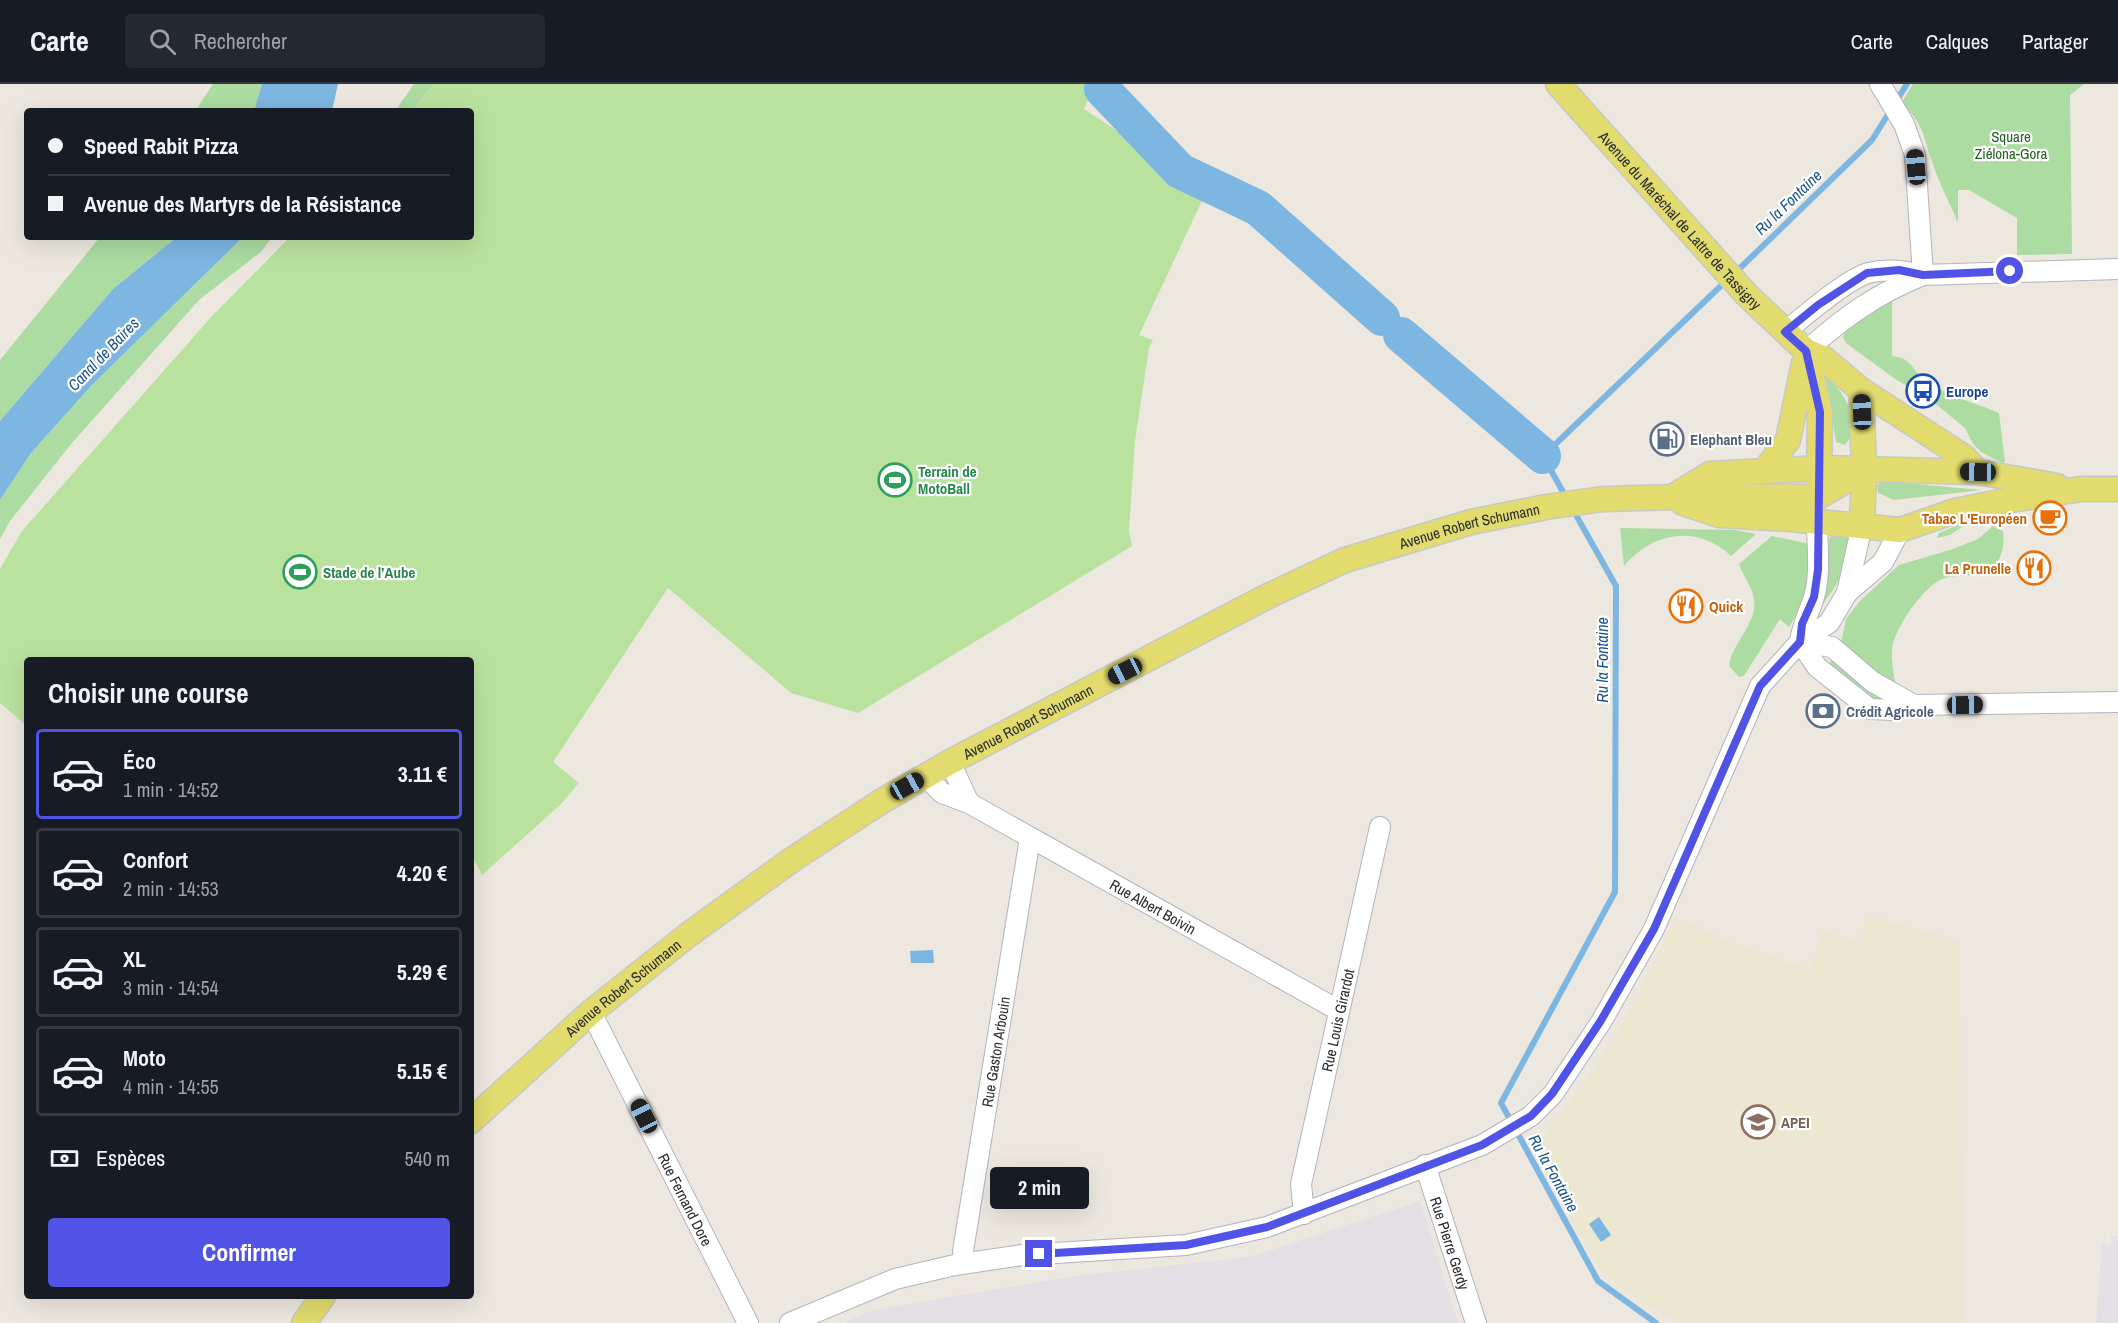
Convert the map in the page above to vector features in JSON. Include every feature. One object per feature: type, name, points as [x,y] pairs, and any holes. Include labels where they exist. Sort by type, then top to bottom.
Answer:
[{"type":"main road","name":"Avenue du Maréchal de Lattre de Tassigny","points":[[1558,84],[1746,294],[1785,332],[1806,351],[1823,358],[1862,390],[1964,457],[1978,472]]},
{"type":"main road","points":[[1805,508],[1820,468],[1820,412],[1806,351]]},
{"type":"main road","points":[[1765,470],[1788,440],[1797,405],[1806,351]]},
{"type":"main road","points":[[1862,390],[1864,470],[1862,525]]},
{"type":"main road","points":[[1669,499],[1710,474],[1820,468],[1978,472],[2081,489]]},
{"type":"main road","points":[[1805,508],[1864,470]]},
{"type":"main road","points":[[1900,530],[1955,511],[2006,501],[2081,489],[2118,489]]},
{"type":"main road","name":"Avenue Robert Schumann","points":[[474,1118],[591,1011],[688,935],[793,859],[950,762],[1268,596],[1345,560],[1433,532],[1546,507],[1603,499],[1713,496],[1805,508],[1862,525],[1900,530]]},
{"type":"main road","points":[[304,1323],[321,1299]]},
{"type":"street","points":[[1882,89],[1898,113],[1915,155],[1923,275]]},
{"type":"street","points":[[1785,332],[1818,305],[1867,273],[1899,270],[1923,275],[2118,269]]},
{"type":"street","points":[[1806,351],[1831,329],[1885,291],[1923,275]]},
{"type":"street","points":[[1800,642],[1802,624],[1814,597],[1818,570],[1805,508]]},
{"type":"street","points":[[1847,593],[1862,525]]},
{"type":"street","points":[[790,1323],[895,1279],[964,1263],[1023,1255],[1186,1245],[1267,1227],[1500,1136],[1531,1116],[1552,1094],[1568,1072],[1644,948],[1760,686],[1800,642],[1829,623],[1847,593],[1883,562],[1900,530]]},
{"type":"street","points":[[1800,642],[1832,647],[1873,682],[1914,705],[2118,702]]},
{"type":"street","points":[[950,762],[969,803]]},
{"type":"street","name":"Rue Albert Boivin","points":[[925,776],[942,793],[969,803],[1338,1010]]},
{"type":"street","name":"Rue Louis Girardot","points":[[1304,1214],[1301,1184],[1380,827]]},
{"type":"street","name":"Rue Gaston Arbouin","points":[[964,1263],[963,1251],[1030,838]]},
{"type":"street","name":"Rue Fernand Dore","points":[[591,1011],[748,1323]]},
{"type":"street","name":"Rue Pierre Gerdy","points":[[1425,1165],[1476,1323]]},
{"type":"shaded area","name":"APEI","points":[[1868,916],[1959,941],[1964,1323],[1679,1323],[1641,1301],[1602,1273],[1533,1151],[1599,1063],[1637,998],[1675,917],[1724,940],[1809,970],[1823,932],[1860,942]]},
{"type":"shaded area","points":[[1420,1201],[1458,1323],[845,1323],[870,1311],[1075,1276],[1250,1257]]},
{"type":"shaded area","points":[[2111,1236],[2118,1236],[2118,1323],[2096,1323],[2102,1244],[2111,1245]]},
{"type":"green space","points":[[213,84],[262,84],[255,108],[197,108]]},
{"type":"green space","points":[[414,84],[434,84],[414,108],[397,108]]},
{"type":"green space","points":[[434,84],[1094,84],[1084,109],[1207,190],[1139,335],[1153,340],[1149,348],[1135,441],[1129,531],[1132,546],[858,713],[791,693],[668,588],[553,762],[579,783],[560,805],[482,875],[474,859],[474,657],[24,657],[24,723],[0,703],[0,569],[22,531],[213,315],[287,240],[474,240],[474,108],[414,108]]},
{"type":"green space","name":"Square Ziélona-Gora","points":[[1913,84],[2084,84],[2070,95],[2072,254],[2017,255],[2017,218],[1969,190],[1958,190],[1958,223],[1936,173],[1921,128],[1902,102]]},
{"type":"green space","points":[[98,240],[173,240],[113,289],[0,421],[0,360]]},
{"type":"green space","points":[[240,240],[270,240],[261,252],[199,300],[72,443],[10,521],[0,539],[0,500],[31,453],[91,386]]},
{"type":"green space","points":[[1892,295],[1892,356],[1904,359],[1920,376],[1943,391],[1999,413],[2005,462],[2002,463],[1981,452],[1973,444],[1965,428],[1931,400],[1895,379],[1846,343],[1843,337],[1848,326]]},
{"type":"green space","points":[[1816,364],[1839,390],[1851,412],[1853,423],[1851,434],[1845,445],[1836,442],[1827,390]]},
{"type":"green space","points":[[1881,481],[1982,490],[1894,500],[1878,493],[1877,485]]},
{"type":"green space","points":[[1975,518],[1950,535],[1937,538],[1939,533]]},
{"type":"green space","points":[[1993,526],[2003,531],[2004,536],[2002,552],[1995,566],[1980,574],[1942,579],[1934,583],[1918,599],[1904,620],[1892,649],[1896,691],[1840,648],[1846,619],[1859,602],[1899,565],[1978,539]]},
{"type":"green space","points":[[1620,528],[1735,530],[1756,534],[1731,556],[1704,539],[1676,536],[1662,539],[1636,554],[1624,566]]},
{"type":"green space","points":[[1834,534],[1848,535],[1849,555],[1837,584],[1819,609],[1828,575],[1829,539]]},
{"type":"green space","points":[[1772,536],[1806,543],[1812,563],[1811,575],[1804,598],[1789,627],[1780,619],[1744,676],[1739,677],[1729,666],[1735,649],[1749,625],[1754,599],[1739,564]]},
{"type":"green space","points":[[1835,656],[1894,703],[1872,700],[1828,665]]},
{"type":"water","points":[[262,84],[338,84],[333,108],[255,108]]},
{"type":"water","name":"Canal de Baires","points":[[173,240],[240,240],[91,386],[31,453],[0,500],[0,421],[113,289]]},
{"type":"water","points":[[933,950],[934,963],[911,963],[910,951]]},
{"type":"water","points":[[1599,1217],[1611,1235],[1601,1242],[1589,1224]]},
{"type":"waterway","name":"Ru la Fontaine","points":[[1735,273],[1872,140],[1907,84]]},
{"type":"waterway","points":[[1102,89],[1180,171],[1258,208],[1382,318]]},
{"type":"waterway","name":"Ru la Fontaine","points":[[1567,499],[1543,456],[1727,280]]},
{"type":"waterway","points":[[1401,335],[1543,456]]},
{"type":"waterway","name":"Ru la Fontaine","points":[[1572,508],[1616,586],[1615,892],[1501,1103],[1598,1281],[1656,1323]]},
{"type":"place","name":"Europe","points":[[1923,391]]},
{"type":"place","name":"Elephant Bleu","points":[[1667,439]]},
{"type":"place","name":"Terrain de MotoBall","points":[[895,480]]},
{"type":"place","name":"Tabac L'Européen","points":[[2050,518]]},
{"type":"place","name":"La Prunelle","points":[[2034,568]]},
{"type":"place","name":"Stade de l’Aube","points":[[300,572]]},
{"type":"place","name":"Quick","points":[[1686,606]]},
{"type":"place","name":"Crédit Agricole","points":[[1823,711]]},
{"type":"place","name":"APEI","points":[[1758,1122]]},
{"type":"route","points":[[1039,1254],[1186,1245],[1267,1227],[1482,1145],[1531,1116],[1542,1105],[1552,1094],[1600,1022],[1654,929],[1760,686],[1800,642],[1802,624],[1814,597],[1818,570],[1817,521],[1822,439],[1820,412],[1806,351],[1785,332],[1818,305],[1867,273],[1899,270],[1923,275],[2010,271]]}]
